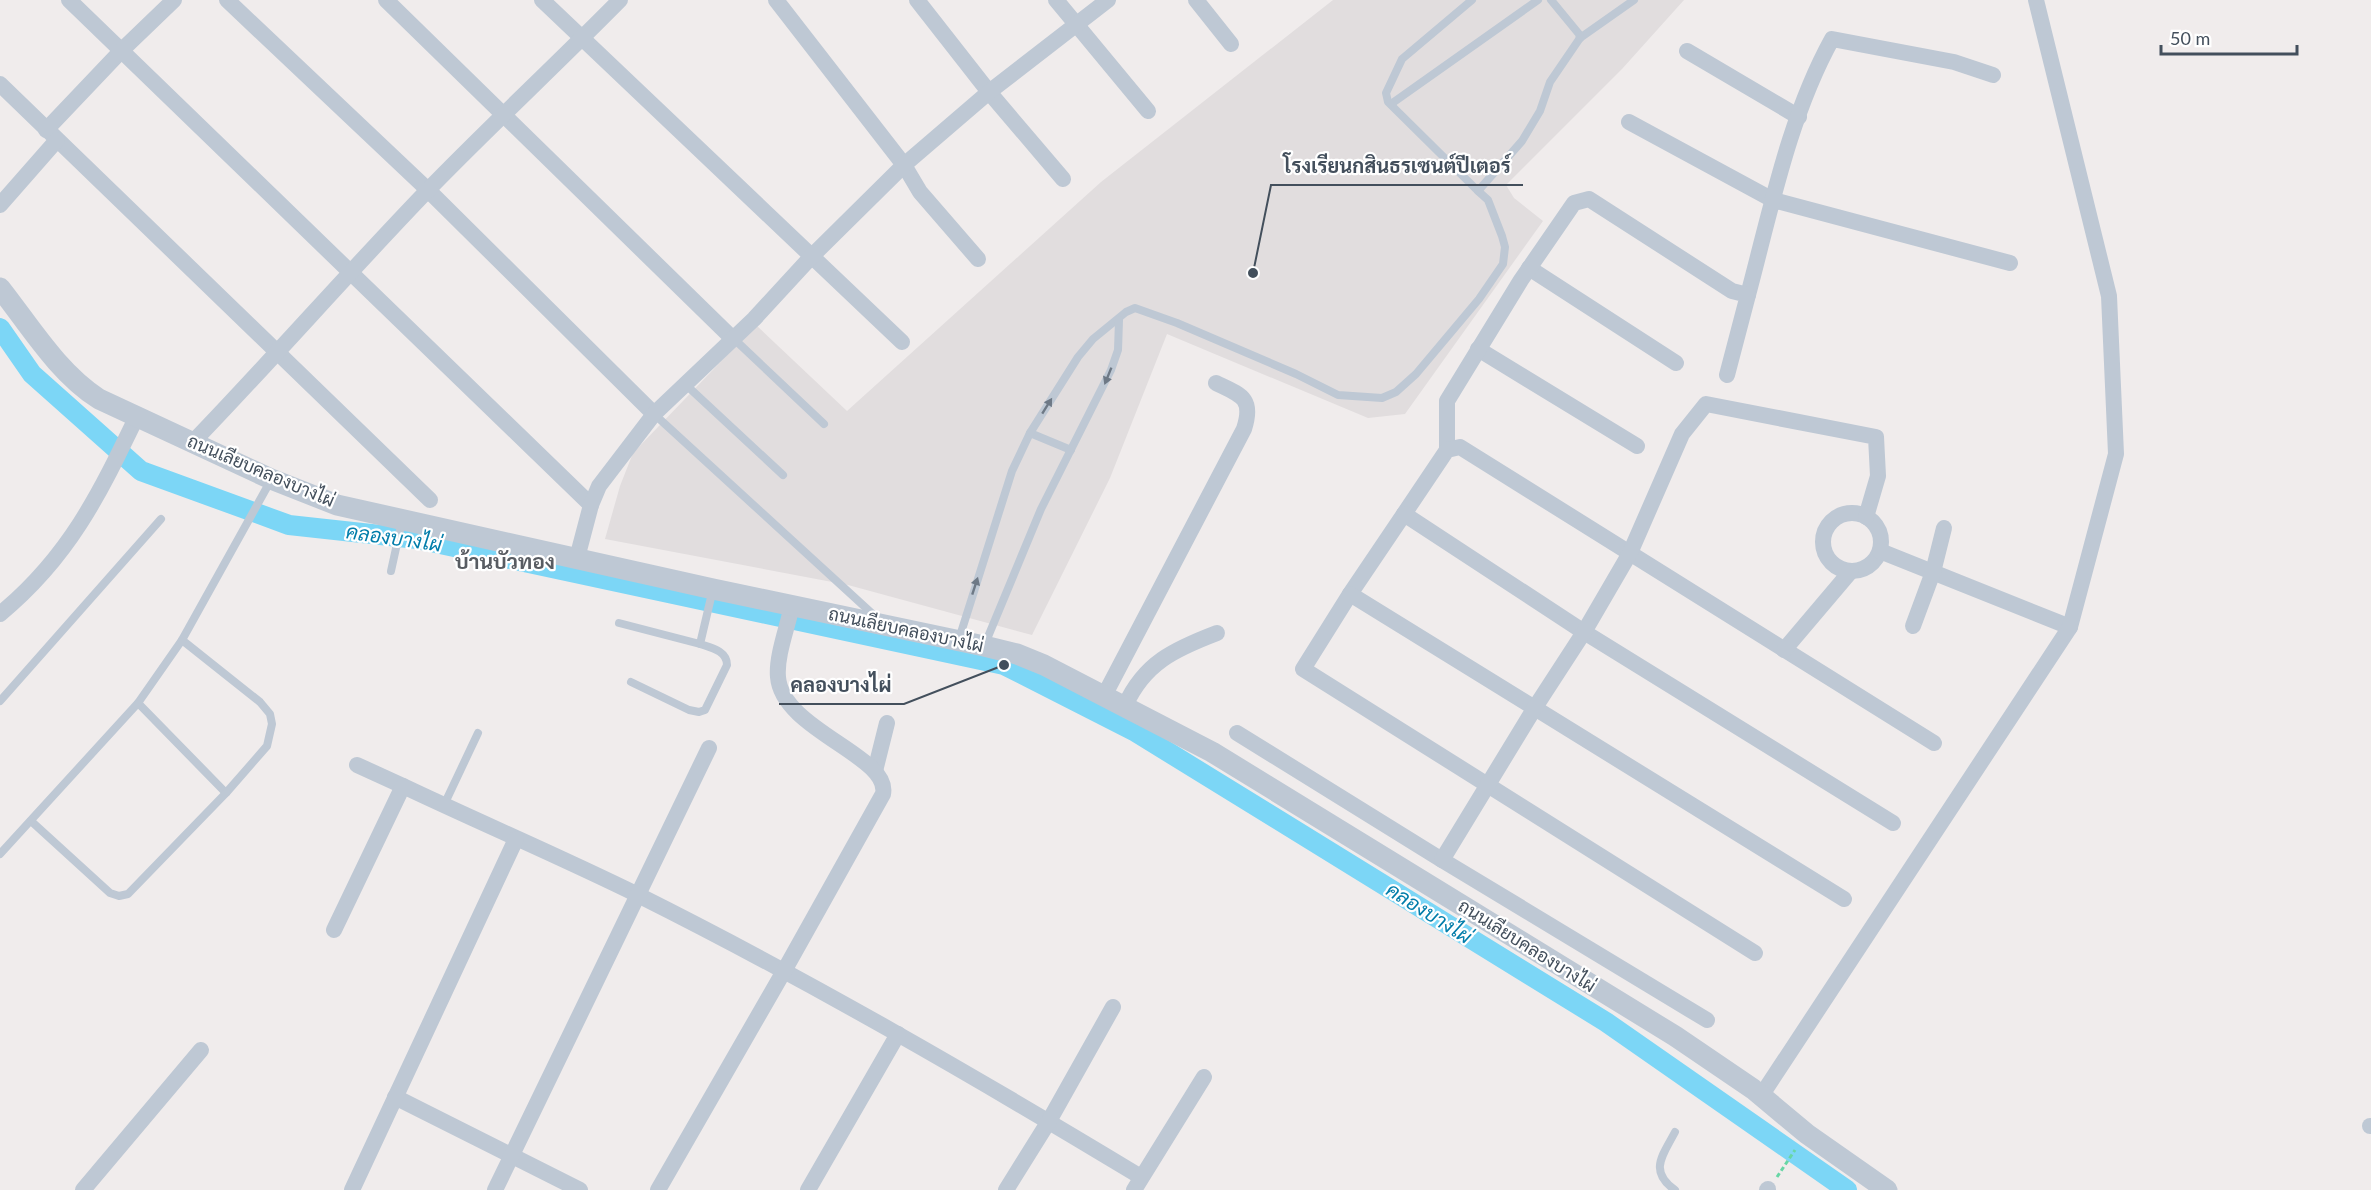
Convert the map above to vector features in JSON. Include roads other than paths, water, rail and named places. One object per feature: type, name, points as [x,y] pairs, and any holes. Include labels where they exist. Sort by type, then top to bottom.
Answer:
[{"type":"street","points":[[69,0],[591,506]]},
{"type":"street","points":[[0,205],[52,135],[122,50],[174,0]]},
{"type":"street","points":[[227,0],[428,190],[654,414]]},
{"type":"street","points":[[386,0],[732,338]]},
{"type":"street","points":[[542,0],[903,342]]},
{"type":"street","points":[[194,442],[279,352],[350,271],[428,190],[620,0]]},
{"type":"street","points":[[776,0],[904,165],[920,192],[978,259]]},
{"type":"street","points":[[917,0],[989,92],[1063,178]]},
{"type":"street","points":[[1056,0],[1148,111]]},
{"type":"street","points":[[577,558],[591,506],[599,486],[654,414],[754,318],[811,257],[904,165],[989,92],[1108,0]]},
{"type":"street","points":[[1196,0],[1231,44]]},
{"type":"street","points":[[1761,1096],[2070,627],[2116,454],[2109,296],[2036,0]]},
{"type":"street","points":[[1728,375],[1783,162],[1817,66],[1832,39],[1954,63],[1993,75]]},
{"type":"street","points":[[1687,51],[1799,117]]},
{"type":"street","points":[[0,84],[430,500]]},
{"type":"street","points":[[1629,122],[1773,200],[2010,262]]},
{"type":"street","points":[[1748,295],[1732,291],[1589,199],[1574,203],[1529,268],[1447,401],[1447,450],[1350,594],[1303,669],[1755,952]]},
{"type":"street","points":[[1529,268],[1676,363]]},
{"type":"street","name":"ถนนเลียบคลองบางไผ่","points":[[0,288],[67,374],[84,390],[271,479],[337,505],[401,525],[577,558],[712,593],[791,610],[984,646],[1017,654],[1044,665],[1212,752],[1675,1036],[1761,1096],[1807,1134],[1887,1190]]},
{"type":"street","points":[[1478,349],[1637,446]]},
{"type":"street","points":[[1104,696],[1244,429],[1249,413],[1246,402],[1236,393],[1216,383]]},
{"type":"street","points":[[1442,860],[1630,554],[1682,434],[1706,404],[1876,437],[1878,476],[1866,517]]},
{"type":"street","points":[[0,614],[26,593],[59,554],[84,519],[137,416]]},
{"type":"street","points":[[1447,450],[1460,447],[1935,743]]},
{"type":"street","points":[[1404,514],[1584,632],[1893,823]]},
{"type":"street","points":[[1847,514],[1866,517],[1879,531],[1880,551],[1868,567],[1851,571],[1842,569],[1828,558],[1823,541],[1825,532],[1830,524],[1847,514]]},
{"type":"street","points":[[1913,626],[1933,572],[1944,528]]},
{"type":"street","points":[[1880,551],[2070,627]]},
{"type":"street","points":[[1784,650],[1851,571]]},
{"type":"street","points":[[1350,594],[1844,899]]},
{"type":"street","points":[[658,1190],[881,799],[883,784],[875,771],[800,717],[788,704],[780,688],[778,676],[791,610]]},
{"type":"street","points":[[1125,706],[1131,692],[1151,667],[1183,646],[1217,633]]},
{"type":"street","points":[[875,771],[887,723]]},
{"type":"street","points":[[1237,733],[1707,1020]]},
{"type":"street","points":[[495,1190],[709,748]]},
{"type":"street","points":[[357,765],[637,895],[784,971],[1049,1121],[1137,1184],[1204,1077]]},
{"type":"street","points":[[334,930],[403,786]]},
{"type":"street","points":[[352,1190],[516,839]]},
{"type":"street","points":[[1006,1190],[1049,1121],[1113,1006]]},
{"type":"street","points":[[808,1190],[898,1034]]},
{"type":"street","points":[[83,1190],[201,1050]]},
{"type":"street","points":[[395,1097],[580,1190]]},
{"type":"lane","points":[[958,642],[1012,471],[1030,433],[1078,357],[1093,339],[1126,312],[1135,308],[1144,310],[1296,374],[1338,395],[1382,398],[1396,392],[1416,374],[1479,299],[1503,264],[1505,247],[1488,200],[1391,104],[1386,93],[1402,59],[1473,0]]},
{"type":"lane","points":[[1391,104],[1538,0]]},
{"type":"lane","points":[[1551,0],[1580,38]]},
{"type":"lane","points":[[1478,191],[1522,141],[1540,111],[1550,82],[1580,38],[1634,0]]},
{"type":"lane","points":[[984,646],[1041,509],[1103,389],[1118,350],[1119,320]]},
{"type":"lane","points":[[732,338],[824,424]]},
{"type":"lane","points":[[685,384],[783,475]]},
{"type":"lane","points":[[654,414],[886,627]]},
{"type":"lane","points":[[1030,433],[1071,450]]},
{"type":"lane","points":[[0,854],[138,703],[182,640],[271,479]]},
{"type":"lane","points":[[0,701],[161,519]]},
{"type":"lane","points":[[391,570],[401,525]]},
{"type":"lane","points":[[701,640],[712,593]]},
{"type":"lane","points":[[620,622],[701,640],[727,658],[724,675],[705,710],[699,712],[690,710],[631,682]]},
{"type":"lane","points":[[31,821],[110,893],[120,897],[128,894],[226,793],[267,746],[272,723],[270,714],[260,702],[182,640]]},
{"type":"lane","points":[[138,703],[226,793]]},
{"type":"lane","points":[[444,805],[478,733]]},
{"type":"lane","points":[[1675,1190],[1665,1183],[1659,1171],[1660,1160],[1676,1132]]},
{"type":"waterway","name":"คลองบางไผ่","points":[[0,328],[32,374],[141,471],[289,525],[417,539],[1004,665],[1134,731],[1606,1022],[1847,1190]]},
{"type":"place","name":"โรงเรียนกสินธรเซนต์ปีเตอร์","points":[[1253,273]]},
{"type":"place","name":"คลองบางไผ่","points":[[1004,665]]},
{"type":"district","name":"บ้านบัวทอง","points":[[505,562]]}]
